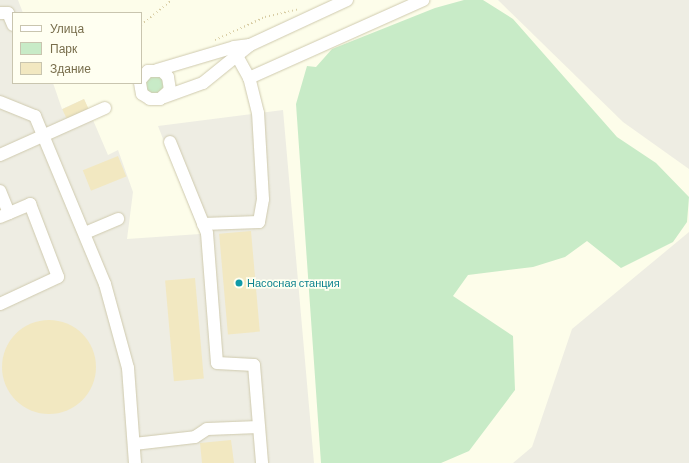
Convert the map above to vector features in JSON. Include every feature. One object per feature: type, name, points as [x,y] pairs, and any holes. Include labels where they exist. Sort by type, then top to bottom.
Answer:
[{"type":"street","points":[[140,84],[142,94],[150,99],[164,97],[203,83],[250,45],[347,0]]},
{"type":"street","points":[[249,78],[423,0]]},
{"type":"street","points":[[0,13],[8,13],[12,23]]},
{"type":"street","points":[[142,78],[148,71],[158,70],[234,47],[250,45]]},
{"type":"street","points":[[203,224],[259,222],[263,199],[258,113],[249,78],[237,56]]},
{"type":"street","points":[[158,70],[166,73],[170,81],[170,90],[164,97]]},
{"type":"street","points":[[0,102],[35,116],[105,284],[123,343],[128,368],[135,463]]},
{"type":"street","points":[[0,155],[105,108]]},
{"type":"street","points":[[170,142],[207,233],[217,363],[254,365],[262,463]]},
{"type":"street","points":[[0,192],[5,215],[30,204],[58,277],[0,304]]},
{"type":"street","points":[[84,233],[118,219]]},
{"type":"street","points":[[134,444],[195,437],[207,429],[259,427]]},
{"type":"path","points":[[142,24],[172,0]]},
{"type":"path","points":[[210,42],[265,17],[302,8]]},
{"type":"shaded area","points":[[0,0],[18,0],[23,12],[12,12],[12,84],[53,84],[62,109],[84,99],[108,155],[118,150],[133,192],[127,239],[200,234],[158,126],[283,110],[314,463],[0,463]]},
{"type":"shaded area","points":[[498,0],[689,0],[689,169],[623,122]]},
{"type":"shaded area","points":[[689,232],[689,463],[513,463],[532,447],[572,329]]},
{"type":"green space","points":[[464,0],[483,0],[513,19],[617,137],[656,163],[689,197],[687,222],[673,242],[621,268],[587,241],[565,257],[533,267],[468,275],[453,296],[513,336],[515,390],[469,451],[441,463],[321,463],[296,104],[307,66],[316,67],[332,49],[435,8]]},
{"type":"green space","points":[[156,74],[166,82],[162,95],[147,93],[146,79]]},
{"type":"building","points":[[84,99],[92,116],[70,126],[62,109]]},
{"type":"building","points":[[118,156],[126,176],[91,191],[83,170]]},
{"type":"building","name":"Насосная станция","points":[[251,231],[260,332],[228,334],[219,234]]},
{"type":"building","points":[[195,278],[204,379],[174,381],[165,281]]},
{"type":"building","points":[[49,320],[67,324],[82,334],[92,349],[96,367],[92,385],[82,400],[67,410],[49,414],[31,410],[16,400],[6,385],[2,367],[6,349],[16,334],[31,324]]},
{"type":"building","points":[[231,440],[234,463],[202,463],[200,443]]},
{"type":"place","name":"Насосная станция","points":[[239,283]]}]
